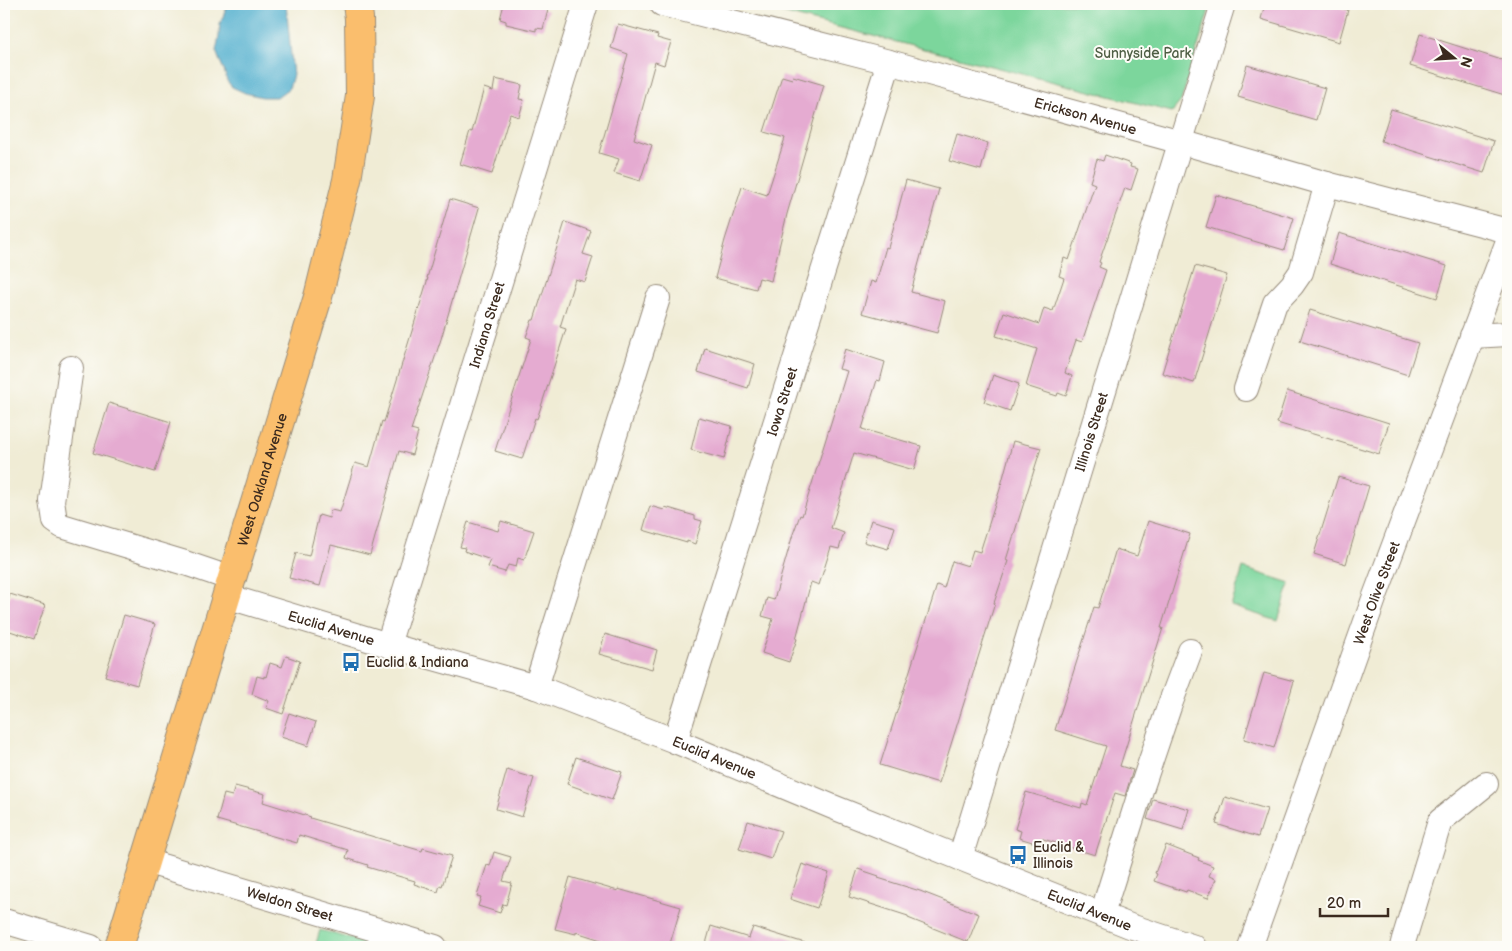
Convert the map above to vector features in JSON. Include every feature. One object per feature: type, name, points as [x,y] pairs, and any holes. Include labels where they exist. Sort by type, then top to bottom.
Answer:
[{"type":"main road","name":"West Oakland Avenue","points":[[119,947],[318,297],[347,180],[360,96],[359,18],[357,4]]},
{"type":"street","name":"Indiana Street","points":[[388,645],[586,4]]},
{"type":"street","name":"Erickson Avenue","points":[[662,4],[889,62],[1327,184],[1508,231]]},
{"type":"street","name":"Illinois Street","points":[[960,858],[1223,4]]},
{"type":"street","name":"Iowa Street","points":[[674,741],[889,62]]},
{"type":"street","points":[[1246,389],[1275,303],[1301,272],[1327,184]]},
{"type":"street","name":"West Olive Street","points":[[1250,947],[1375,596],[1508,241]]},
{"type":"street","points":[[536,687],[658,298]]},
{"type":"street","points":[[1472,336],[1508,334]]},
{"type":"street","name":"Euclid Avenue","points":[[71,368],[52,501],[55,521],[62,526],[185,562],[229,587],[388,645],[536,687],[674,741],[960,858],[1102,914],[1194,947]]},
{"type":"street","points":[[1102,914],[1140,790],[1190,651]]},
{"type":"street","points":[[1402,947],[1440,821],[1486,784]]},
{"type":"street","name":"Weldon Street","points":[[145,861],[435,947]]},
{"type":"street","points":[[4,921],[91,947]]},
{"type":"green space","name":"Sunnyside Park","points":[[747,4],[1211,4],[1181,101],[1172,112]]},
{"type":"green space","points":[[1243,568],[1290,583],[1278,621],[1231,606]]},
{"type":"green space","points":[[320,930],[381,947],[315,947]]},
{"type":"water","points":[[228,4],[286,4],[293,75],[289,88],[277,97],[262,97],[245,93],[232,87],[227,81],[216,51],[220,24]]},
{"type":"building","points":[[504,4],[543,4],[542,9],[548,10],[543,29],[536,28],[536,31],[506,24],[506,21],[500,19]]},
{"type":"building","points":[[1265,4],[1328,4],[1348,10],[1339,42],[1261,19]]},
{"type":"building","points":[[618,24],[658,35],[657,38],[671,42],[664,65],[655,62],[634,139],[652,145],[640,181],[614,173],[619,159],[599,153],[628,54],[611,48]]},
{"type":"building","points":[[1420,34],[1508,62],[1508,96],[1410,66]]},
{"type":"building","points":[[1247,65],[1325,88],[1316,120],[1238,97]]},
{"type":"building","points":[[782,76],[792,79],[793,76],[824,85],[787,214],[771,281],[759,278],[756,289],[715,278],[742,187],[767,195],[785,138],[764,132]]},
{"type":"building","points":[[495,79],[522,85],[519,99],[524,100],[519,117],[510,114],[492,174],[460,164],[470,131],[472,132],[484,88],[493,91]]},
{"type":"building","points":[[1391,109],[1494,141],[1484,173],[1381,141]]},
{"type":"building","points":[[957,134],[988,143],[981,170],[949,161]]},
{"type":"building","points":[[1105,155],[1131,164],[1130,167],[1138,169],[1131,190],[1125,188],[1099,262],[1101,263],[1099,267],[1106,270],[1082,342],[1076,340],[1065,373],[1072,376],[1066,396],[1058,393],[1057,396],[1026,386],[1037,349],[996,336],[1004,312],[1039,324],[1044,308],[1053,311],[1064,278],[1059,276],[1064,258],[1069,260],[1095,184],[1090,182],[1097,159],[1103,161]]},
{"type":"building","points":[[906,180],[939,189],[911,292],[945,301],[937,333],[862,313],[871,281],[876,283],[886,247],[888,248]]},
{"type":"building","points":[[1216,195],[1294,218],[1284,250],[1206,227]]},
{"type":"building","points":[[450,199],[479,208],[441,339],[411,430],[418,432],[412,455],[399,451],[370,555],[331,545],[320,586],[289,578],[296,553],[309,556],[319,515],[329,518],[331,510],[340,512],[355,463],[369,467],[412,331]]},
{"type":"building","points":[[565,222],[591,231],[583,254],[593,257],[585,282],[575,279],[560,327],[566,329],[522,459],[495,451],[531,339],[526,337],[532,320],[534,320]]},
{"type":"building","points":[[1339,233],[1447,266],[1437,298],[1330,264]]},
{"type":"building","points":[[1195,266],[1227,275],[1194,383],[1162,373]]},
{"type":"building","points":[[1310,310],[1418,343],[1408,375],[1300,341]]},
{"type":"building","points":[[705,348],[755,364],[748,388],[698,372]]},
{"type":"building","points":[[845,349],[885,362],[880,381],[877,380],[862,429],[921,446],[914,470],[854,453],[831,528],[844,533],[839,549],[831,547],[819,585],[811,582],[797,639],[789,662],[762,653],[773,619],[762,616],[767,598],[774,600],[793,534],[800,515],[802,516],[847,371],[839,369]]},
{"type":"building","points":[[993,375],[1019,384],[1010,411],[984,402]]},
{"type":"building","points":[[1287,391],[1389,423],[1379,454],[1277,423]]},
{"type":"building","points":[[109,403],[171,422],[155,472],[93,453]]},
{"type":"building","points":[[699,417],[732,426],[724,459],[691,450]]},
{"type":"building","points":[[1013,441],[1041,448],[939,783],[880,765],[937,585],[944,588],[952,561],[968,566],[973,550],[980,552]]},
{"type":"building","points":[[1338,477],[1369,486],[1346,564],[1314,554]]},
{"type":"building","points":[[650,506],[664,510],[665,507],[695,516],[695,519],[702,521],[695,544],[643,530]]},
{"type":"building","points":[[871,520],[895,527],[888,549],[864,542]]},
{"type":"building","points":[[501,521],[534,531],[524,560],[518,558],[516,567],[508,565],[505,572],[488,567],[491,560],[464,551],[465,548],[460,547],[468,522],[498,531]]},
{"type":"building","points":[[1148,521],[1190,534],[1120,766],[1133,770],[1125,796],[1115,793],[1095,855],[1040,838],[1039,844],[1019,838],[1021,831],[1015,829],[1026,792],[1081,808],[1082,803],[1087,805],[1106,746],[1055,730],[1094,607],[1098,608],[1116,549],[1137,556]]},
{"type":"building","points":[[10,594],[45,605],[34,639],[4,629],[4,613]]},
{"type":"building","points":[[124,615],[155,624],[137,685],[105,676]]},
{"type":"building","points":[[605,634],[657,650],[652,669],[599,654]]},
{"type":"building","points":[[286,656],[300,661],[283,714],[266,708],[269,701],[252,694],[257,676],[266,677],[270,663],[282,667]]},
{"type":"building","points":[[1264,673],[1294,681],[1274,748],[1244,739]]},
{"type":"building","points":[[289,713],[316,722],[308,746],[281,737]]},
{"type":"building","points":[[576,757],[622,772],[612,800],[567,784]]},
{"type":"building","points":[[507,770],[534,778],[522,817],[496,809]]},
{"type":"building","points":[[235,786],[265,794],[263,802],[310,818],[422,851],[423,848],[452,856],[442,886],[440,885],[438,892],[414,884],[415,881],[367,867],[368,865],[346,858],[348,850],[299,835],[297,843],[217,820],[224,794],[232,796]]},
{"type":"building","points":[[1225,797],[1267,809],[1258,837],[1216,824]]},
{"type":"building","points":[[1153,799],[1189,809],[1183,830],[1147,819]]},
{"type":"building","points":[[748,821],[781,831],[771,859],[739,849]]},
{"type":"building","points":[[1166,845],[1199,858],[1198,860],[1213,866],[1209,876],[1216,879],[1208,898],[1154,881],[1157,874],[1155,873]]},
{"type":"building","points":[[494,852],[511,857],[503,881],[512,883],[506,905],[503,904],[500,913],[478,906],[481,897],[477,896],[487,865],[490,866]]},
{"type":"building","points":[[802,864],[829,873],[817,908],[790,899]]},
{"type":"building","points":[[858,869],[979,914],[968,942],[908,918],[908,916],[849,897]]},
{"type":"building","points":[[570,877],[681,907],[669,947],[623,947],[576,932],[576,934],[555,929]]},
{"type":"building","points":[[711,926],[749,938],[753,927],[805,943],[804,947],[705,947]]},
{"type":"place","name":"Euclid & Indiana","points":[[351,662]]},
{"type":"place","name":"Euclid & Illinois","points":[[1018,855]]}]
